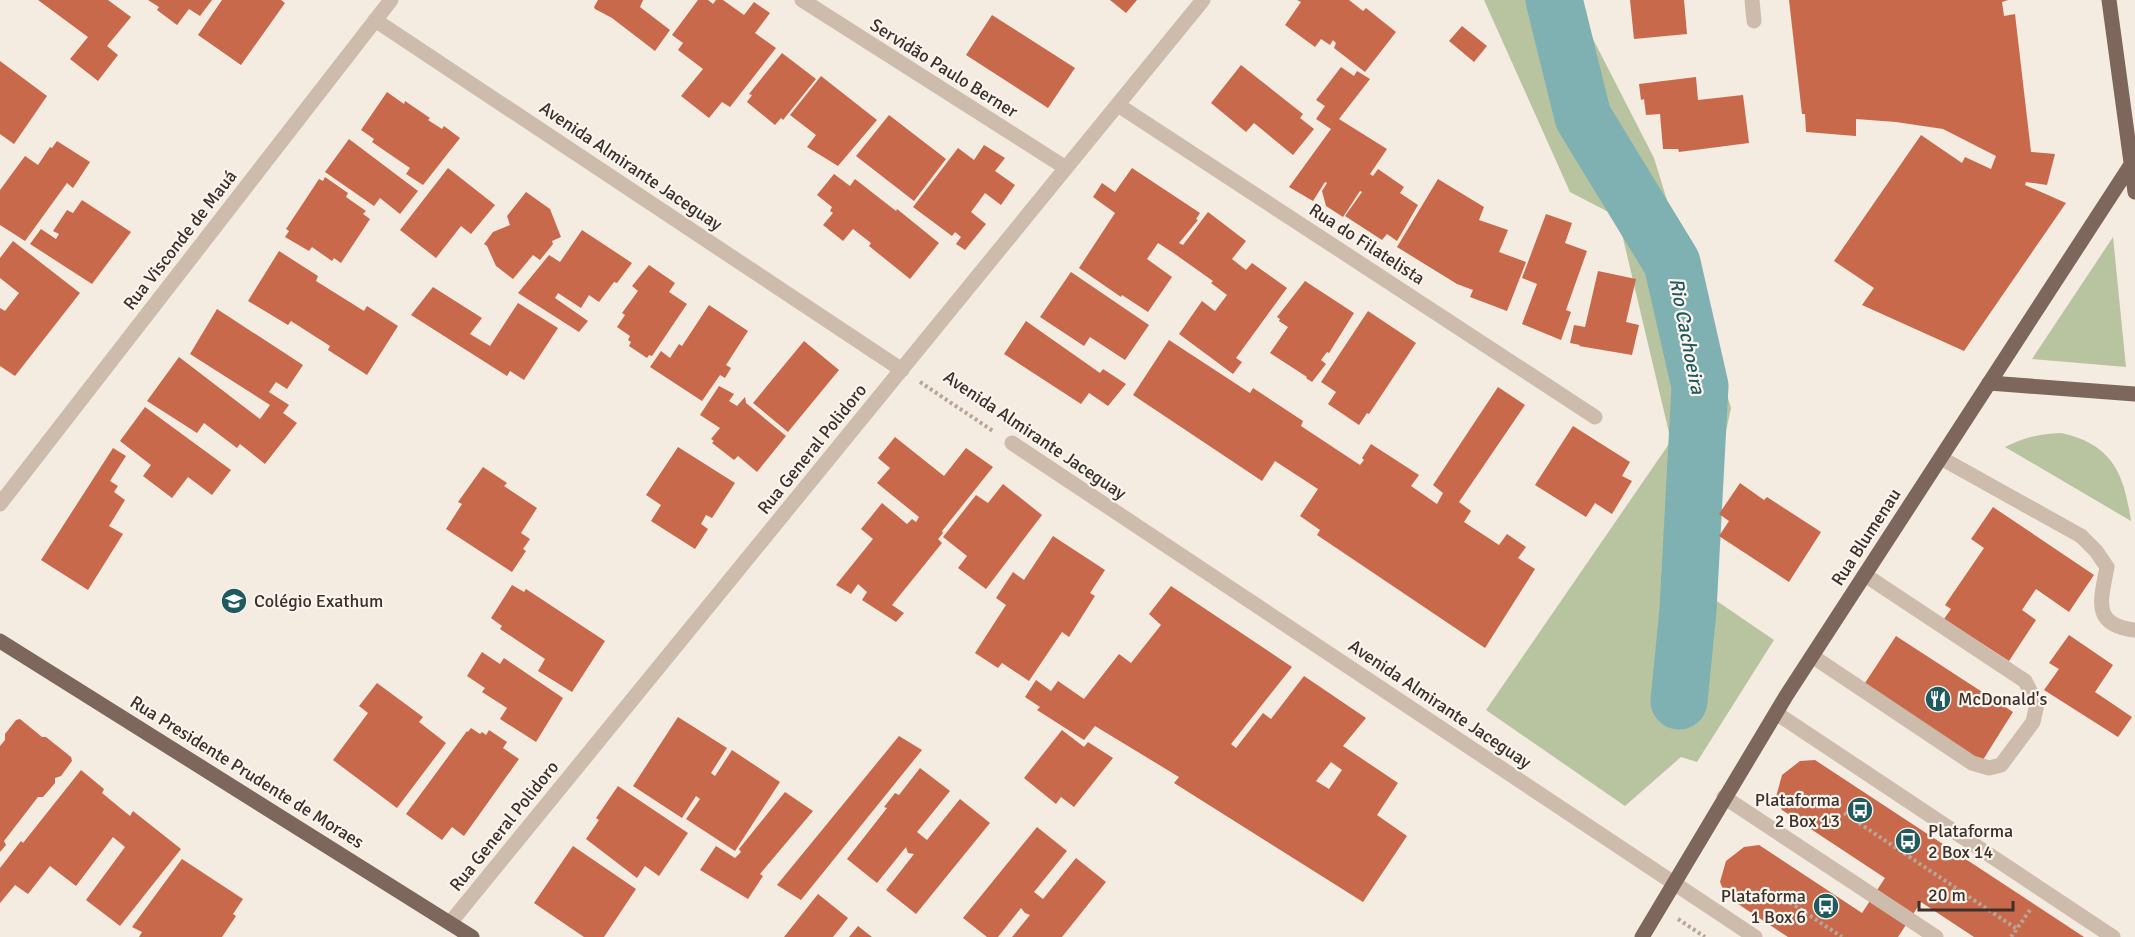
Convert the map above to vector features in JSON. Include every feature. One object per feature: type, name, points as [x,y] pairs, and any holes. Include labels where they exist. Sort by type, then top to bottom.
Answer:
[{"type":"main road","points":[[2109,0],[2135,192]]},
{"type":"main road","name":"Rua Blumenau","points":[[1642,937],[1724,797],[1812,656],[2132,163]]},
{"type":"main road","points":[[1989,383],[2135,394]]},
{"type":"main road","name":"Rua Presidente Prudente de Moraes","points":[[0,641],[472,937]]},
{"type":"street","name":"Rua Visconde de Mauá","points":[[0,504],[391,0]]},
{"type":"street","name":"Servidão Paulo Berner","points":[[802,0],[1066,168]]},
{"type":"street","name":"Rua General Polidoro","points":[[450,923],[1203,0]]},
{"type":"street","points":[[1752,0],[1755,21]]},
{"type":"street","name":"Avenida Almirante Jaceguay","points":[[375,20],[902,370]]},
{"type":"street","name":"Rua do Filatelista","points":[[1118,105],[1595,417]]},
{"type":"street","name":"Avenida Almirante Jaceguay","points":[[1012,443],[1755,937]]},
{"type":"street","points":[[1941,458],[2081,536],[2096,551],[2107,567],[2100,605],[2105,618],[2119,628],[2135,630]]},
{"type":"street","points":[[1812,656],[1972,763],[1989,768],[2001,765],[2033,722],[2037,704],[2025,681],[1864,575]]},
{"type":"street","points":[[1776,713],[2113,937]]},
{"type":"street","points":[[1724,797],[1936,937]]},
{"type":"path","name":"Avenida Almirante Jaceguay","points":[[902,370],[1012,443]]},
{"type":"path","points":[[1844,813],[2017,929]]},
{"type":"path","points":[[1785,899],[1842,937]]},
{"type":"path","points":[[1659,907],[1705,937]]},
{"type":"path","points":[[2011,937],[2030,910]]},
{"type":"green space","points":[[1484,0],[1573,0],[1654,158],[1731,408],[1705,528],[1702,591],[1774,640],[1697,762],[1681,757],[1625,806],[1486,710],[1671,441],[1618,217],[1570,192]]},
{"type":"green space","points":[[2113,237],[2126,367],[2032,359]]},
{"type":"green space","points":[[2061,433],[2092,445],[2104,453],[2112,463],[2124,489],[2131,521],[2005,447],[2032,437]]},
{"type":"building","points":[[38,0],[108,0],[131,17],[107,46],[118,55],[98,81],[70,59],[88,37]]},
{"type":"building","points":[[148,0],[212,0],[200,16],[189,9],[177,25],[157,10],[159,7]]},
{"type":"building","points":[[222,0],[281,0],[285,3],[241,65],[198,35]]},
{"type":"building","points":[[598,0],[643,0],[640,7],[670,30],[655,51],[612,18],[595,9]]},
{"type":"building","points":[[698,0],[708,0],[713,4],[716,0],[723,0],[744,15],[754,2],[770,13],[755,33],[776,48],[730,107],[722,102],[709,118],[681,96],[703,69],[678,50],[683,43],[672,35]]},
{"type":"building","points":[[1110,0],[1137,0],[1126,13]]},
{"type":"building","points":[[1297,0],[1349,0],[1363,11],[1366,8],[1396,32],[1365,72],[1334,48],[1336,43],[1333,40],[1330,45],[1321,39],[1315,47],[1285,25],[1301,2]]},
{"type":"building","points":[[1630,0],[1684,0],[1687,34],[1634,39]]},
{"type":"building","points":[[1789,0],[2008,0],[2002,2],[2004,16],[2015,14],[2031,152],[2055,154],[2047,185],[2026,182],[2025,185],[2066,203],[1964,351],[1862,305],[1874,288],[1834,261],[1921,135],[1962,163],[1965,157],[1991,169],[1996,156],[1943,129],[1896,122],[1856,119],[1856,136],[1806,132]]},
{"type":"building","points":[[992,15],[1075,68],[1048,108],[966,55]]},
{"type":"building","points":[[1462,26],[1487,46],[1474,62],[1449,41]]},
{"type":"building","points":[[782,53],[816,79],[783,120],[781,118],[775,125],[747,102],[752,95],[749,94]]},
{"type":"building","points":[[0,61],[47,96],[14,144],[0,134]]},
{"type":"building","points":[[1241,65],[1303,114],[1300,118],[1314,129],[1293,155],[1254,123],[1246,132],[1211,103]]},
{"type":"building","points":[[1341,67],[1354,76],[1357,71],[1370,79],[1339,119],[1387,149],[1370,174],[1373,176],[1378,169],[1404,187],[1400,193],[1418,205],[1397,241],[1387,234],[1382,240],[1345,216],[1362,192],[1360,191],[1343,217],[1326,206],[1322,191],[1327,183],[1325,182],[1313,201],[1289,187],[1331,129],[1316,119],[1325,106],[1316,100]]},
{"type":"building","points":[[821,76],[877,120],[838,166],[807,147],[816,135],[790,115]]},
{"type":"building","points":[[1696,77],[1698,100],[1743,95],[1749,143],[1679,152],[1678,149],[1663,149],[1660,114],[1646,115],[1639,84]]},
{"type":"building","points":[[387,92],[404,104],[405,101],[442,129],[444,126],[460,138],[423,185],[406,174],[410,168],[372,142],[374,139],[361,130]]},
{"type":"building","points":[[889,115],[946,159],[914,201],[856,156]]},
{"type":"building","points":[[349,139],[418,191],[400,214],[380,198],[374,206],[325,172]]},
{"type":"building","points":[[57,141],[90,162],[73,188],[67,183],[25,241],[0,225],[0,190],[25,156],[38,165]]},
{"type":"building","points":[[984,145],[1005,158],[995,171],[1015,185],[1001,205],[985,193],[971,212],[986,224],[965,250],[956,244],[961,237],[955,232],[952,236],[913,207],[958,148],[974,160]]},
{"type":"building","points":[[448,168],[495,205],[471,234],[461,226],[436,258],[400,230]]},
{"type":"building","points":[[1132,168],[1200,213],[1196,219],[1198,220],[1179,243],[1183,245],[1208,212],[1246,241],[1232,259],[1246,270],[1252,263],[1287,288],[1236,358],[1242,362],[1233,374],[1179,334],[1202,301],[1215,311],[1227,295],[1211,283],[1213,281],[1172,252],[1158,243],[1147,259],[1172,277],[1148,312],[1122,295],[1121,297],[1079,268],[1115,213],[1093,197],[1102,183],[1115,192]]},
{"type":"building","points":[[834,174],[850,186],[855,179],[939,243],[910,279],[869,246],[871,243],[853,229],[843,241],[823,225],[833,213],[830,211],[832,207],[817,195]]},
{"type":"building","points":[[325,177],[348,193],[346,197],[366,211],[363,214],[370,219],[341,263],[334,258],[332,261],[312,247],[309,251],[285,237],[289,231],[286,229],[319,179],[323,181]]},
{"type":"building","points":[[1438,179],[1484,207],[1479,220],[1508,230],[1499,252],[1526,262],[1507,311],[1470,297],[1473,290],[1457,284],[1397,247]]},
{"type":"building","points":[[526,192],[550,209],[561,237],[552,241],[553,244],[540,260],[533,255],[513,279],[496,266],[484,244],[493,232],[510,225],[507,216]]},
{"type":"building","points":[[82,200],[131,232],[92,284],[30,244],[41,229],[56,239],[59,234],[53,231],[67,210],[73,213]]},
{"type":"building","points":[[1546,214],[1572,223],[1565,243],[1587,251],[1566,310],[1571,312],[1561,340],[1522,324],[1537,284],[1522,278]]},
{"type":"building","points":[[582,230],[632,263],[599,302],[589,295],[581,308],[558,293],[555,298],[588,321],[579,332],[518,293],[549,255],[560,262]]},
{"type":"building","points":[[13,241],[80,293],[15,376],[0,366],[0,308],[5,311],[19,293],[0,278],[0,258]]},
{"type":"building","points":[[279,251],[318,276],[316,281],[364,311],[367,306],[398,326],[367,375],[328,350],[330,346],[291,321],[288,325],[248,301]]},
{"type":"building","points":[[649,265],[675,283],[669,292],[687,304],[652,356],[649,355],[647,358],[629,346],[630,336],[617,327],[625,315],[622,313],[638,291],[632,286]]},
{"type":"building","points":[[1598,271],[1636,279],[1626,322],[1639,325],[1632,355],[1570,343],[1574,325],[1585,327]]},
{"type":"building","points":[[1071,272],[1149,325],[1125,360],[1090,337],[1084,346],[1040,317]]},
{"type":"building","points":[[1305,281],[1354,313],[1329,353],[1327,352],[1321,360],[1326,364],[1312,382],[1270,353],[1288,327],[1277,317]]},
{"type":"building","points":[[433,287],[482,318],[470,334],[490,346],[518,303],[558,328],[524,380],[510,371],[507,376],[411,315]]},
{"type":"building","points":[[709,305],[748,331],[726,365],[731,368],[725,378],[720,375],[702,401],[650,367],[661,351],[670,358],[679,344],[682,346]]},
{"type":"building","points":[[217,309],[303,365],[287,389],[276,382],[269,392],[289,405],[283,413],[297,423],[265,464],[240,444],[237,448],[204,423],[197,433],[147,401],[179,357],[260,419],[270,405],[190,354]]},
{"type":"building","points":[[1368,311],[1416,343],[1369,414],[1367,413],[1359,425],[1328,404],[1336,392],[1321,382]]},
{"type":"building","points":[[1026,321],[1100,373],[1103,369],[1126,384],[1108,406],[1089,393],[1081,404],[1004,354]]},
{"type":"building","points":[[1169,340],[1250,393],[1253,388],[1303,421],[1301,426],[1360,465],[1371,444],[1419,475],[1411,486],[1437,504],[1443,493],[1433,485],[1498,387],[1525,405],[1459,502],[1471,511],[1464,522],[1499,545],[1507,534],[1526,547],[1518,558],[1535,569],[1485,648],[1317,535],[1320,530],[1300,516],[1318,489],[1275,461],[1262,481],[1133,395]]},
{"type":"building","points":[[804,341],[839,370],[788,432],[753,403]]},
{"type":"building","points":[[719,386],[734,394],[729,401],[737,406],[745,397],[746,403],[786,436],[757,472],[738,456],[734,460],[712,443],[714,441],[711,439],[720,428],[700,415]]},
{"type":"building","points":[[145,407],[231,470],[212,495],[188,477],[172,498],[143,476],[151,465],[120,441]]},
{"type":"building","points":[[1573,426],[1630,462],[1622,476],[1632,481],[1612,514],[1595,503],[1586,517],[1535,485]]},
{"type":"building","points":[[895,437],[944,476],[966,448],[993,467],[942,531],[938,539],[942,543],[892,605],[904,613],[896,622],[862,600],[867,592],[858,584],[851,594],[836,585],[873,539],[861,529],[882,503],[907,524],[912,519],[916,522],[919,517],[877,483],[890,468],[878,458]]},
{"type":"building","points":[[678,447],[735,483],[712,518],[706,515],[701,524],[708,529],[695,549],[651,521],[661,505],[646,495]]},
{"type":"building","points":[[113,448],[126,456],[110,481],[118,486],[114,492],[125,500],[109,526],[123,534],[88,590],[41,560]]},
{"type":"building","points":[[483,467],[507,483],[504,486],[537,508],[521,533],[530,539],[523,549],[526,551],[512,572],[446,529],[462,504],[458,502]]},
{"type":"building","points":[[1740,483],[1764,500],[1767,497],[1821,532],[1789,582],[1719,536],[1729,521],[1719,514]]},
{"type":"building","points":[[1003,484],[1042,515],[986,589],[958,568],[967,556],[943,537],[976,495],[988,503]]},
{"type":"building","points":[[1993,507],[2094,575],[2069,612],[2036,589],[2022,610],[2036,620],[2009,661],[1944,619],[1951,609],[1945,605],[1984,548],[1971,539]]},
{"type":"building","points":[[1053,536],[1105,570],[1090,593],[1095,596],[1069,637],[1062,632],[1029,681],[1002,663],[998,668],[975,653],[1006,605],[996,598],[1013,572],[1024,580]]},
{"type":"building","points":[[512,585],[524,592],[526,589],[605,641],[572,692],[538,671],[545,659],[500,629],[502,626],[491,618]]},
{"type":"building","points":[[1171,586],[1292,667],[1231,744],[1236,748],[1263,713],[1271,719],[1304,676],[1366,718],[1343,746],[1398,783],[1377,815],[1407,836],[1363,902],[1174,783],[1179,777],[1095,726],[1084,740],[1037,710],[1040,707],[1025,697],[1036,680],[1051,691],[1058,681],[1084,699],[1119,654],[1131,663],[1161,625],[1149,614]],"holes":[[[1331,762],[1342,770],[1329,789],[1316,781]]]},
{"type":"building","points":[[2069,635],[2113,665],[2095,692],[2132,717],[2118,737],[2044,690],[2059,669],[2049,663]]},
{"type":"building","name":"McDonald's","points":[[1896,636],[2013,712],[1981,763],[1863,686]]},
{"type":"building","points":[[482,652],[500,664],[504,658],[563,698],[536,742],[500,719],[507,708],[482,692],[485,688],[467,676]]},
{"type":"building","points":[[377,683],[423,717],[419,722],[446,743],[397,808],[333,760],[368,713],[359,706]]},
{"type":"building","points":[[678,717],[727,748],[711,773],[715,776],[732,750],[780,782],[735,851],[686,819],[700,799],[696,796],[682,818],[633,786]]},
{"type":"building","points":[[20,719],[71,757],[72,761],[61,776],[55,778],[55,783],[43,797],[38,797],[4,841],[6,845],[0,852],[0,746],[5,740],[5,734],[16,720]]},
{"type":"building","points":[[471,728],[486,735],[489,730],[507,742],[503,748],[519,759],[464,836],[452,827],[442,840],[406,814]]},
{"type":"building","points":[[1062,730],[1084,747],[1088,742],[1113,758],[1074,807],[1061,797],[1056,804],[1024,778]]},
{"type":"building","points":[[899,736],[922,750],[801,900],[777,885]]},
{"type":"building","points":[[1815,760],[2084,937],[1974,937],[1921,902],[1898,937],[1788,937],[1726,896],[1720,882],[1726,861],[1744,847],[1759,845],[1862,913],[1885,878],[1782,810],[1776,797],[1782,775],[1800,761]]},
{"type":"building","points":[[920,768],[950,791],[917,832],[927,840],[960,799],[990,823],[916,914],[886,890],[914,854],[908,853],[906,847],[877,883],[847,859],[887,808],[884,807],[895,793],[899,795]]},
{"type":"building","points":[[81,770],[104,789],[102,793],[130,816],[133,811],[181,849],[120,926],[86,900],[125,847],[113,837],[76,886],[50,866],[28,894],[15,885],[0,903],[0,868],[21,841],[23,843]]},
{"type":"building","points":[[618,786],[688,833],[659,876],[645,866],[637,878],[586,839],[599,820],[596,818]]},
{"type":"building","points":[[785,792],[813,811],[760,874],[763,876],[748,899],[700,870],[716,846],[735,858],[741,852],[739,849]]},
{"type":"building","points":[[1037,827],[1067,851],[1034,892],[1043,899],[1076,858],[1106,882],[1062,937],[1012,937],[1030,915],[1021,908],[998,937],[987,937],[963,918]]},
{"type":"building","points":[[573,846],[636,889],[604,937],[584,937],[534,903]]},
{"type":"building","points":[[182,859],[243,899],[233,914],[236,916],[222,937],[139,937],[142,932],[132,927]]},
{"type":"building","points":[[818,894],[848,918],[833,937],[784,937]]},
{"type":"building","points":[[858,926],[872,937],[849,937]]},
{"type":"waterway","name":"Rio Cachoeira","points":[[1554,0],[1583,117],[1672,263],[1700,386],[1688,610],[1679,701]]},
{"type":"place","name":"Colégio Exathum","points":[[234,601]]},
{"type":"place","name":"McDonald's","points":[[1938,699]]},
{"type":"place","name":"Plataforma 2 Box 13","points":[[1860,810]]},
{"type":"place","name":"Plataforma 2 Box 14","points":[[1908,841]]},
{"type":"place","name":"Plataforma 1 Box 6","points":[[1826,906]]}]
